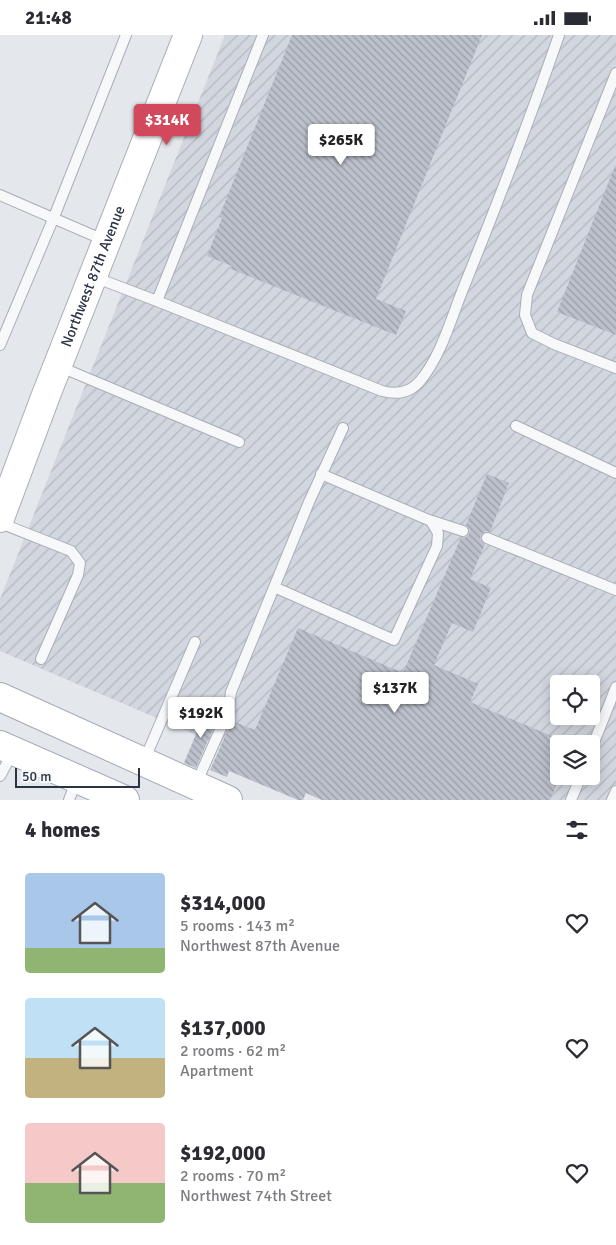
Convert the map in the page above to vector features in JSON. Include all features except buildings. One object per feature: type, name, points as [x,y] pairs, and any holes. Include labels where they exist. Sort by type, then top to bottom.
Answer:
[{"type":"main road","name":"Northwest 87th Avenue","points":[[0,518],[188,35]]},
{"type":"main road","points":[[0,697],[228,800]]},
{"type":"main road","points":[[7,748],[73,789],[125,800]]},
{"type":"lane","points":[[0,345],[54,217],[126,35]]},
{"type":"lane","points":[[157,301],[263,35]]},
{"type":"lane","points":[[93,276],[382,391],[398,393],[413,387],[427,371],[442,341],[513,166],[560,35]]},
{"type":"lane","points":[[616,73],[527,295],[525,315],[532,333],[554,344],[616,368]]},
{"type":"lane","points":[[0,195],[107,241]]},
{"type":"lane","points":[[58,366],[239,442]]},
{"type":"lane","points":[[516,426],[616,473]]},
{"type":"lane","points":[[196,785],[228,712],[231,693],[274,587],[321,474],[343,428]]},
{"type":"lane","points":[[321,474],[429,520],[463,531]]},
{"type":"lane","points":[[274,587],[394,640],[437,546],[438,533],[429,520]]},
{"type":"lane","points":[[0,523],[72,551],[80,563],[78,575],[41,659]]},
{"type":"lane","points":[[487,538],[616,590]]},
{"type":"lane","points":[[143,761],[195,643]]},
{"type":"lane","points":[[597,735],[616,687]]},
{"type":"lane","points":[[0,777],[7,748]]},
{"type":"lane","points":[[571,800],[577,785]]},
{"type":"lane","points":[[612,800],[616,791]]},
{"type":"shaded area","points":[[225,35],[616,35],[616,800],[348,800],[0,651],[0,599]]}]
